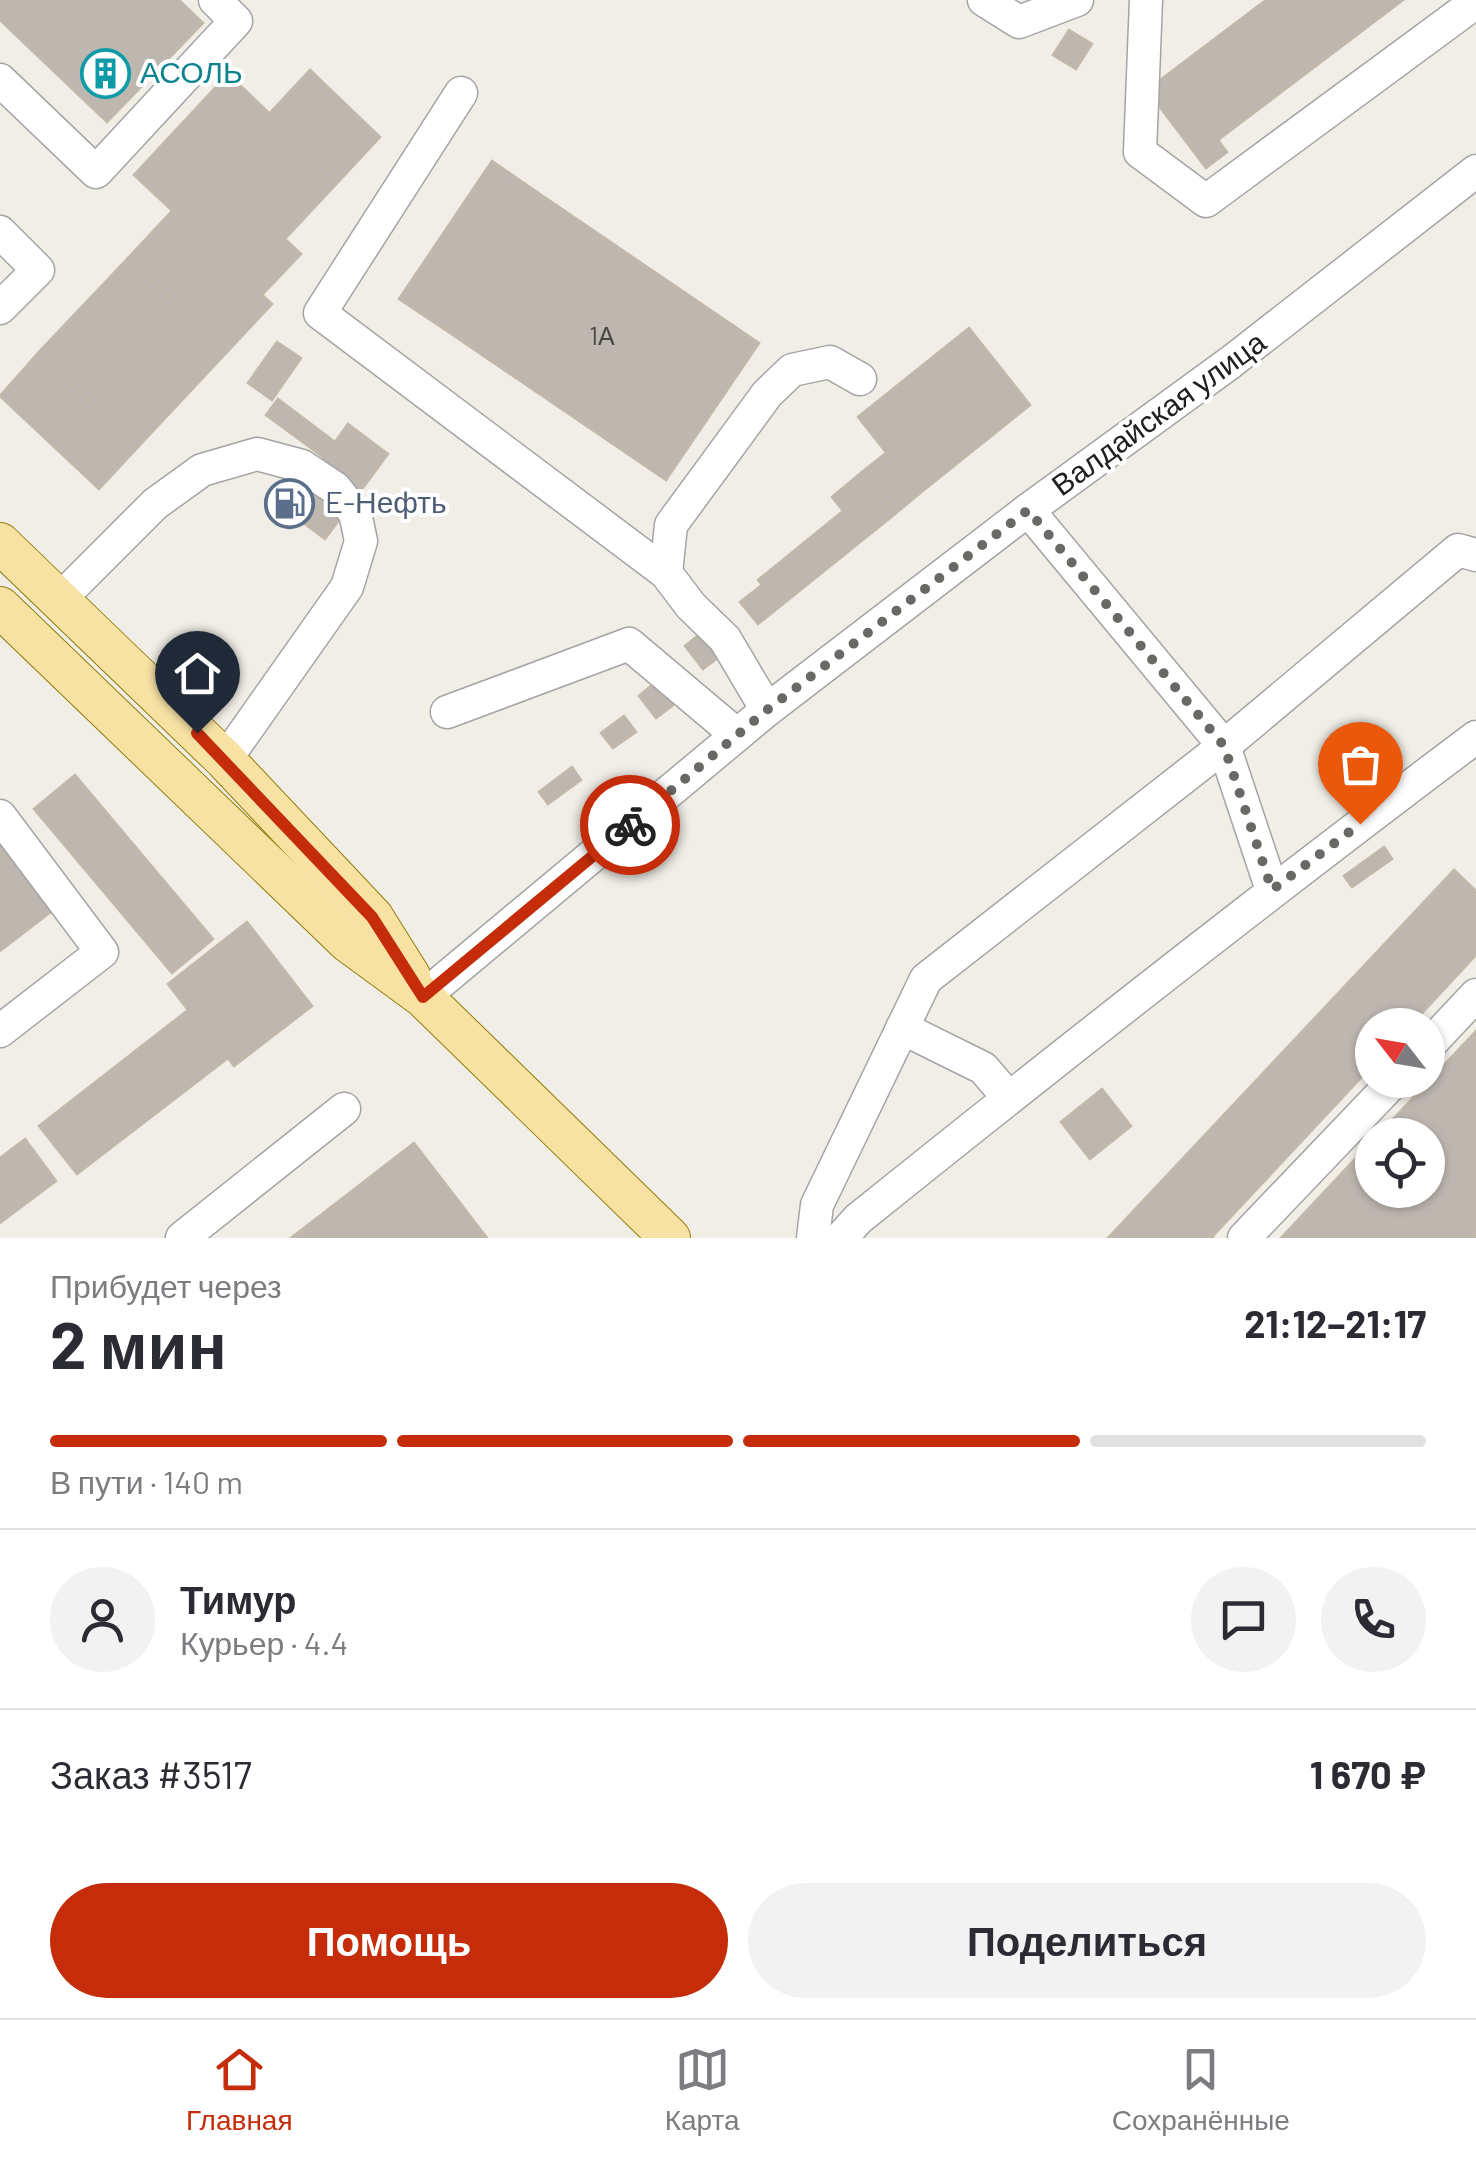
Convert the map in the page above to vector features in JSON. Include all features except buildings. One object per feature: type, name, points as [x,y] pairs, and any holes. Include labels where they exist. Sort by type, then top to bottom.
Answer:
[{"type":"main road","points":[[0,543],[224,760],[372,917],[423,997]]},
{"type":"main road","points":[[0,607],[348,942],[423,997],[670,1238]]},
{"type":"street","points":[[0,80],[96,172],[236,21],[216,0]]},
{"type":"street","points":[[984,0],[1019,22],[1077,0]]},
{"type":"street","points":[[1146,0],[1140,152],[1206,201],[1476,2]]},
{"type":"street","points":[[461,94],[320,313],[666,572],[691,606],[724,639],[767,710]]},
{"type":"street","name":"Валдайская улица","points":[[423,997],[767,710],[1028,510],[1231,362],[1476,171]]},
{"type":"street","points":[[0,232],[38,270],[0,308]]},
{"type":"street","points":[[666,572],[671,525],[766,394],[792,370],[830,362],[860,379]]},
{"type":"street","points":[[60,599],[155,504],[202,470],[257,454],[302,466],[335,488],[356,513],[360,540],[347,586],[224,760]]},
{"type":"street","points":[[1028,510],[1224,746],[1272,890]]},
{"type":"street","points":[[814,1238],[817,1205],[926,979],[1224,746],[1458,550],[1476,555]]},
{"type":"street","points":[[447,712],[629,644],[737,735]]},
{"type":"street","points":[[841,1238],[1008,1098],[1272,890],[1476,736]]},
{"type":"street","points":[[0,816],[102,952],[0,1031]]},
{"type":"street","points":[[1445,1028],[1476,995]]},
{"type":"street","points":[[902,1028],[983,1068],[1008,1098]]},
{"type":"street","points":[[1244,1238],[1378,1098]]},
{"type":"street","points":[[182,1238],[344,1109]]},
{"type":"way so far","points":[[630,825],[767,710],[1028,510],[1224,746],[1272,890],[1360,824]]},
{"type":"place","name":"АСОЛЬ","points":[[105,73]]},
{"type":"place","name":"E-Нефть","points":[[290,503]]},
{"type":"route","points":[[197,733],[372,917],[423,997],[630,825]]}]
